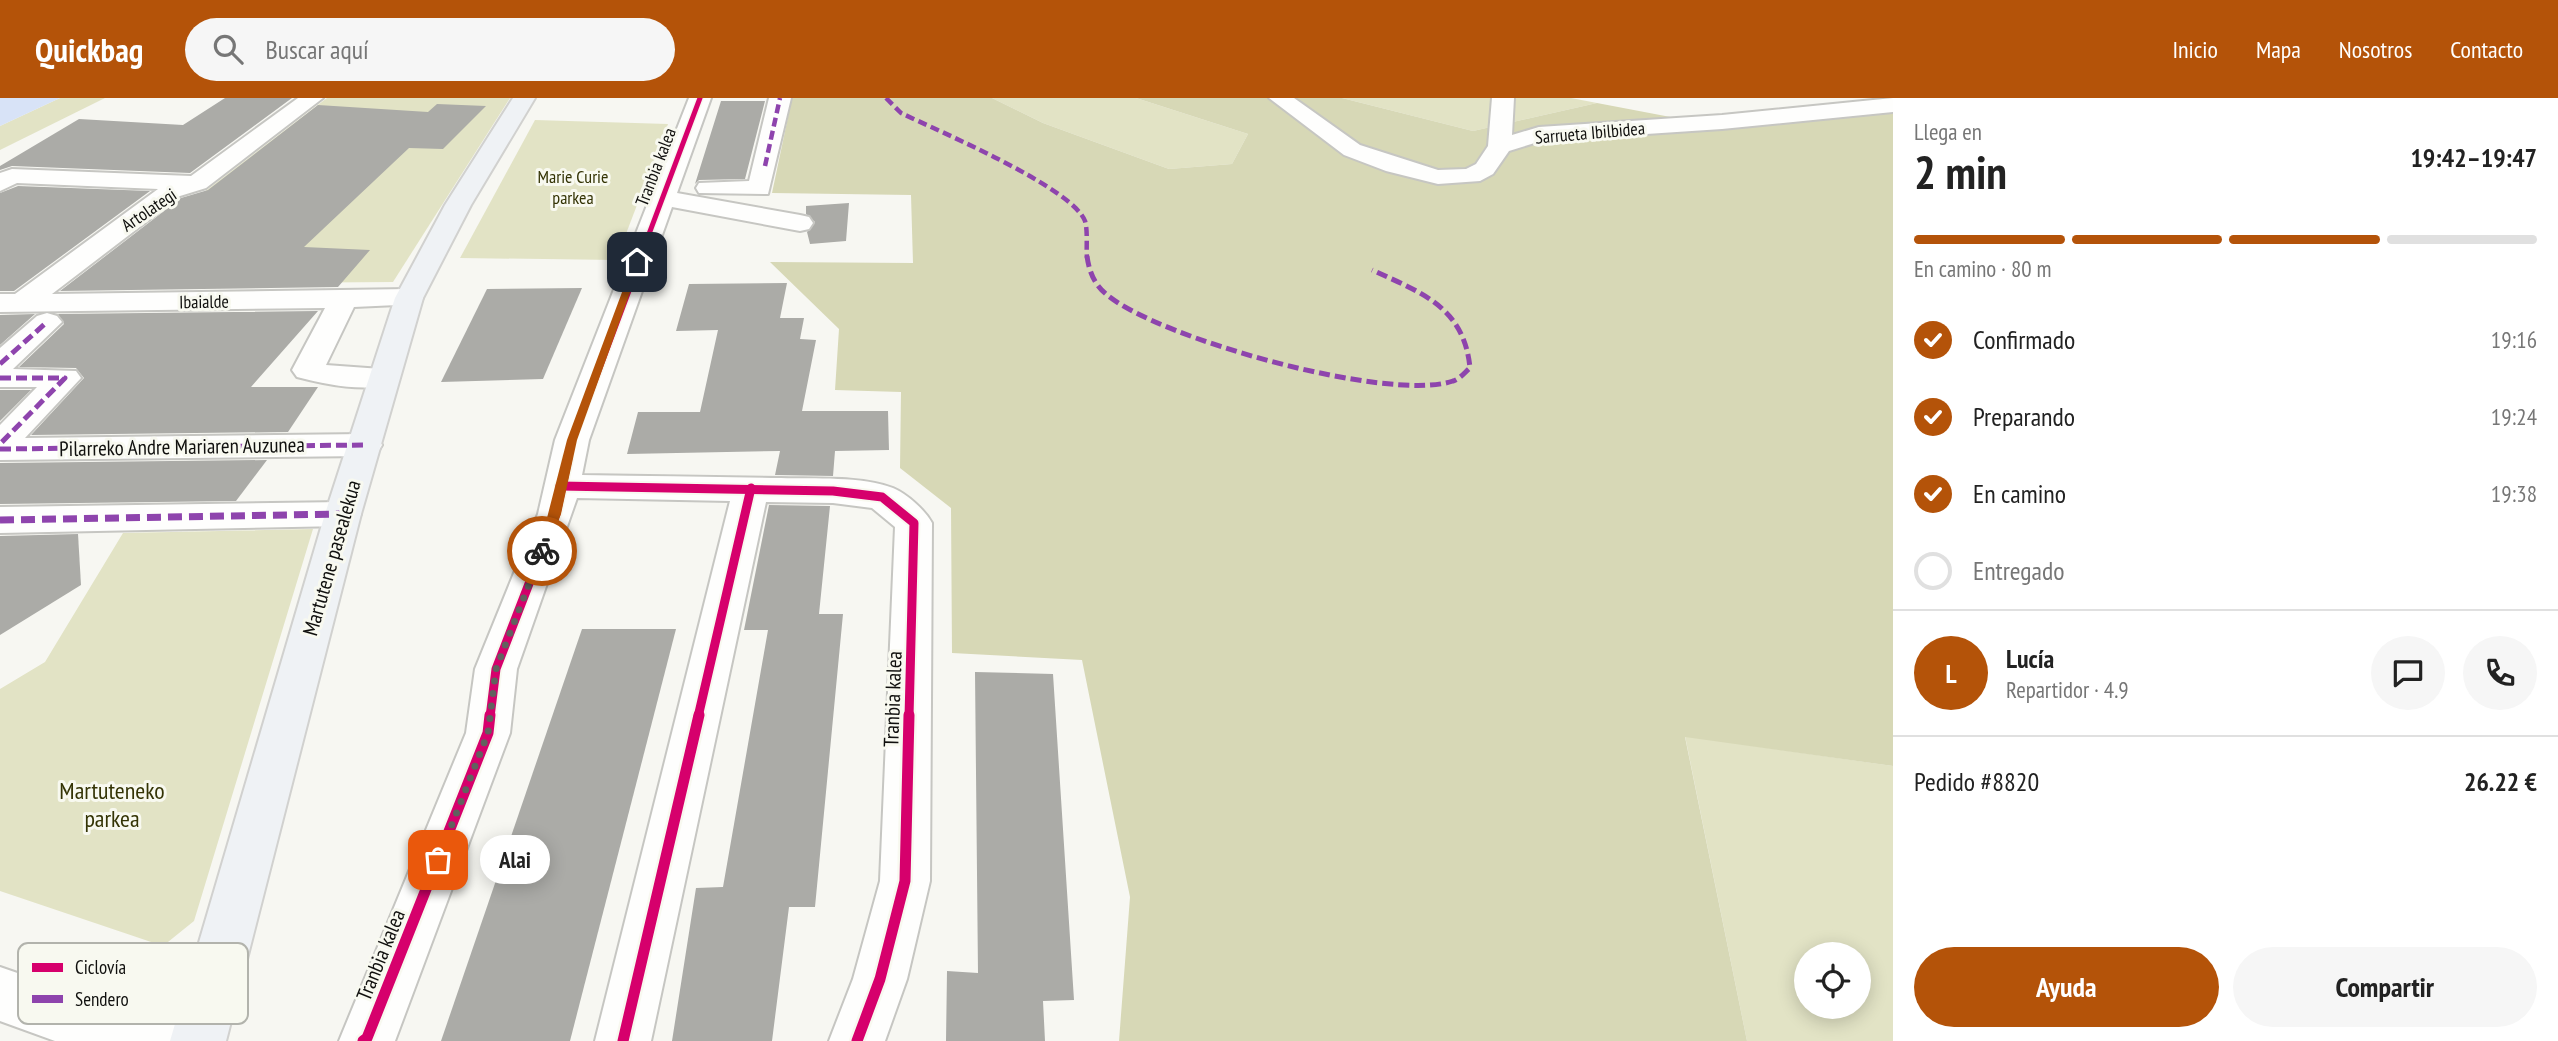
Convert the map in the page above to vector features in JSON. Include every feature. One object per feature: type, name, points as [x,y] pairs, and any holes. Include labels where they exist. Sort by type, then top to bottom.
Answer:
[{"type":"main road","name":"Martutene pasealekua","points":[[225,943],[343,514],[408,298],[458,205],[524,98]]},
{"type":"street","name":"Artolategi","points":[[12,303],[171,191],[197,183],[312,98]]},
{"type":"street","name":"Tranbia kalea","points":[[367,1041],[488,733],[496,669],[556,514],[572,440],[700,98]]},
{"type":"street","points":[[663,192],[759,189],[780,98]]},
{"type":"street","points":[[1280,98],[1352,150],[1394,166],[1438,177],[1471,176],[1485,169],[1500,146],[1503,98]]},
{"type":"street","name":"Sarrueta Ibilbidea","points":[[1500,146],[1539,134],[1722,122],[1893,105]]},
{"type":"street","points":[[0,184],[12,176],[197,183]]},
{"type":"street","points":[[663,192],[800,223]]},
{"type":"street","name":"Ibaialde","points":[[12,303],[408,298]]},
{"type":"street","points":[[343,300],[308,370],[330,376],[384,377]]},
{"type":"street","points":[[0,364],[47,322]]},
{"type":"street","name":"Pilarreko Andre Mariaren Auzunea","points":[[0,378],[65,378],[0,447]]},
{"type":"street","name":"Pilarreko Andre Mariaren Auzunea","points":[[0,447],[365,445]]},
{"type":"street","name":"Tranbia kalea","points":[[560,486],[833,491],[882,498],[914,523],[905,881],[880,979],[857,1041]]},
{"type":"street","points":[[623,1041],[751,488]]},
{"type":"street","points":[[0,520],[343,514]]},
{"type":"street","points":[[0,994],[18,1000]]},
{"type":"street","points":[[84,1024],[101,1030],[153,1034],[200,1032]]},
{"type":"green space","points":[[60,98],[105,98],[0,150],[0,126]]},
{"type":"green space","points":[[327,98],[510,98],[393,282],[105,284],[97,274]]},
{"type":"green space","points":[[792,98],[992,98],[1043,123],[1169,169],[1232,164],[1248,134],[1136,98],[1342,98],[1473,131],[1597,103],[1723,127],[1893,111],[1893,766],[1685,737],[1747,1041],[1119,1041],[1130,897],[1082,660],[952,653],[951,508],[900,468],[901,392],[835,390],[839,329],[770,262],[913,263],[911,195],[772,193]]},
{"type":"green space","points":[[992,98],[1136,98],[1248,134],[1232,164],[1169,169],[1043,123]]},
{"type":"green space","points":[[1342,98],[1571,98],[1597,103],[1473,131]]},
{"type":"green space","name":"Marie Curie parkea","points":[[535,120],[668,124],[616,260],[460,258]]},
{"type":"green space","name":"Martuteneko parkea","points":[[313,529],[194,921],[167,943],[154,943],[0,891],[0,689],[45,662],[123,533]]},
{"type":"green space","points":[[1685,736],[1893,766],[1893,1041],[1747,1041]]},
{"type":"water","points":[[0,98],[60,98],[0,126]]},
{"type":"building","points":[[225,98],[292,98],[190,173],[12,166],[0,170],[0,166],[79,119],[183,125]]},
{"type":"building","points":[[721,101],[765,101],[745,179],[699,180],[695,184]]},
{"type":"building","points":[[437,104],[486,106],[443,149],[409,148],[304,247],[370,250],[338,287],[60,291],[181,198],[208,190],[318,105],[428,112]]},
{"type":"building","points":[[18,186],[150,191],[14,291],[0,291],[0,193]]},
{"type":"building","points":[[849,203],[846,241],[810,244],[807,232],[815,222],[806,214],[806,206]]},
{"type":"building","points":[[787,283],[780,318],[804,318],[800,339],[816,340],[802,411],[888,411],[889,450],[835,451],[833,476],[775,475],[780,451],[627,454],[638,412],[700,412],[718,330],[676,331],[689,284]]},
{"type":"building","points":[[582,288],[543,379],[441,382],[487,289]]},
{"type":"building","points":[[318,311],[251,387],[318,387],[288,432],[31,435],[84,378],[76,368],[19,367],[64,324],[58,314]]},
{"type":"building","points":[[35,314],[0,345],[0,315]]},
{"type":"building","points":[[0,390],[31,390],[0,421]]},
{"type":"building","points":[[267,460],[236,501],[0,504],[0,463]]},
{"type":"building","points":[[769,505],[830,506],[819,614],[843,614],[815,907],[789,907],[772,1041],[672,1041],[696,888],[723,887],[768,630],[744,630]]},
{"type":"building","points":[[78,534],[81,585],[0,635],[0,536]]},
{"type":"building","points":[[582,629],[676,629],[570,1041],[441,1041]]},
{"type":"building","points":[[975,672],[1053,674],[1074,1000],[1043,1001],[1045,1041],[946,1041],[947,971],[978,973]]},
{"type":"marked path","points":[[765,166],[780,98]]},
{"type":"marked path","points":[[886,98],[901,113],[1029,176],[1073,206],[1085,221],[1087,260],[1096,283],[1108,296],[1134,312],[1174,329],[1277,362],[1382,383],[1424,386],[1453,381],[1470,368],[1466,341],[1451,316],[1427,297],[1372,270]]},
{"type":"marked path","points":[[0,364],[47,322]]},
{"type":"marked path","points":[[0,378],[65,378],[0,444]]},
{"type":"marked path","points":[[0,449],[365,445]]},
{"type":"marked path","points":[[0,520],[343,514]]},
{"type":"cycle path","points":[[363,1041],[367,1038],[488,733],[496,669],[556,514],[572,440],[700,98]]},
{"type":"cycle path","points":[[560,486],[833,491],[882,497],[914,523],[905,881],[880,979],[857,1041]]},
{"type":"cycle path","points":[[623,1041],[751,488]]},
{"type":"way so far","points":[[438,860],[488,733],[496,669],[542,551]]},
{"type":"place","name":"Alai","points":[[438,860]]},
{"type":"route","points":[[542,551],[556,514],[572,440],[637,262]]}]
